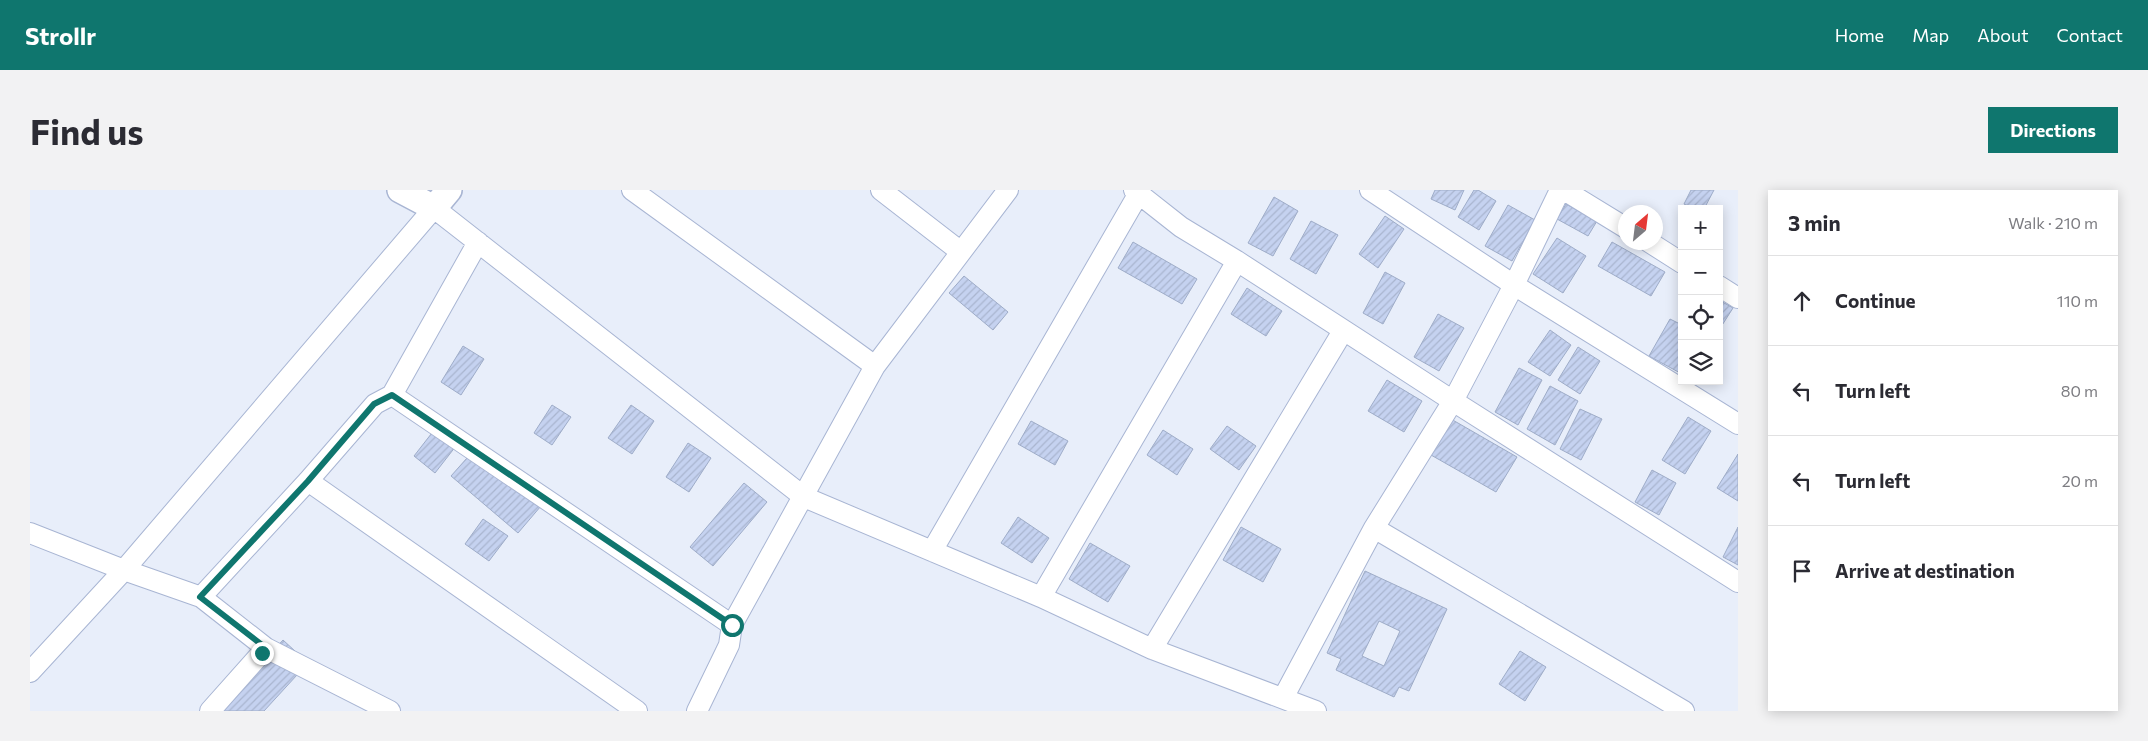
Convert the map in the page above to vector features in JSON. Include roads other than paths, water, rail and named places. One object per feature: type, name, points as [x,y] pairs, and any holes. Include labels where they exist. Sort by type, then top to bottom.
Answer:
[{"type":"street","points":[[400,190],[442,199],[478,242],[804,496],[1041,597],[1152,649],[1316,711]]},
{"type":"street","points":[[632,190],[875,366]]},
{"type":"street","points":[[882,190],[961,252]]},
{"type":"street","points":[[697,711],[729,645],[732,625],[875,366],[1008,190]]},
{"type":"street","points":[[1370,190],[1514,285],[1738,424]]},
{"type":"street","points":[[1283,698],[1374,528],[1453,401],[1562,190],[1618,223]]},
{"type":"street","points":[[932,551],[1137,192],[1181,227],[1237,260],[1344,331],[1738,582]]},
{"type":"street","points":[[30,672],[124,570],[442,199]]},
{"type":"street","points":[[200,597],[308,481],[374,404],[392,395],[478,242]]},
{"type":"street","points":[[1662,250],[1678,260]]},
{"type":"street","points":[[1041,597],[1237,260]]},
{"type":"street","points":[[1723,289],[1738,298]]},
{"type":"street","points":[[1152,649],[1344,331]]},
{"type":"street","points":[[392,395],[732,625]]},
{"type":"street","points":[[308,481],[637,711]]},
{"type":"street","points":[[1374,528],[1684,711]]},
{"type":"street","points":[[30,533],[124,570],[200,597],[266,648],[390,711]]},
{"type":"street","points":[[210,711],[266,648]]}]
